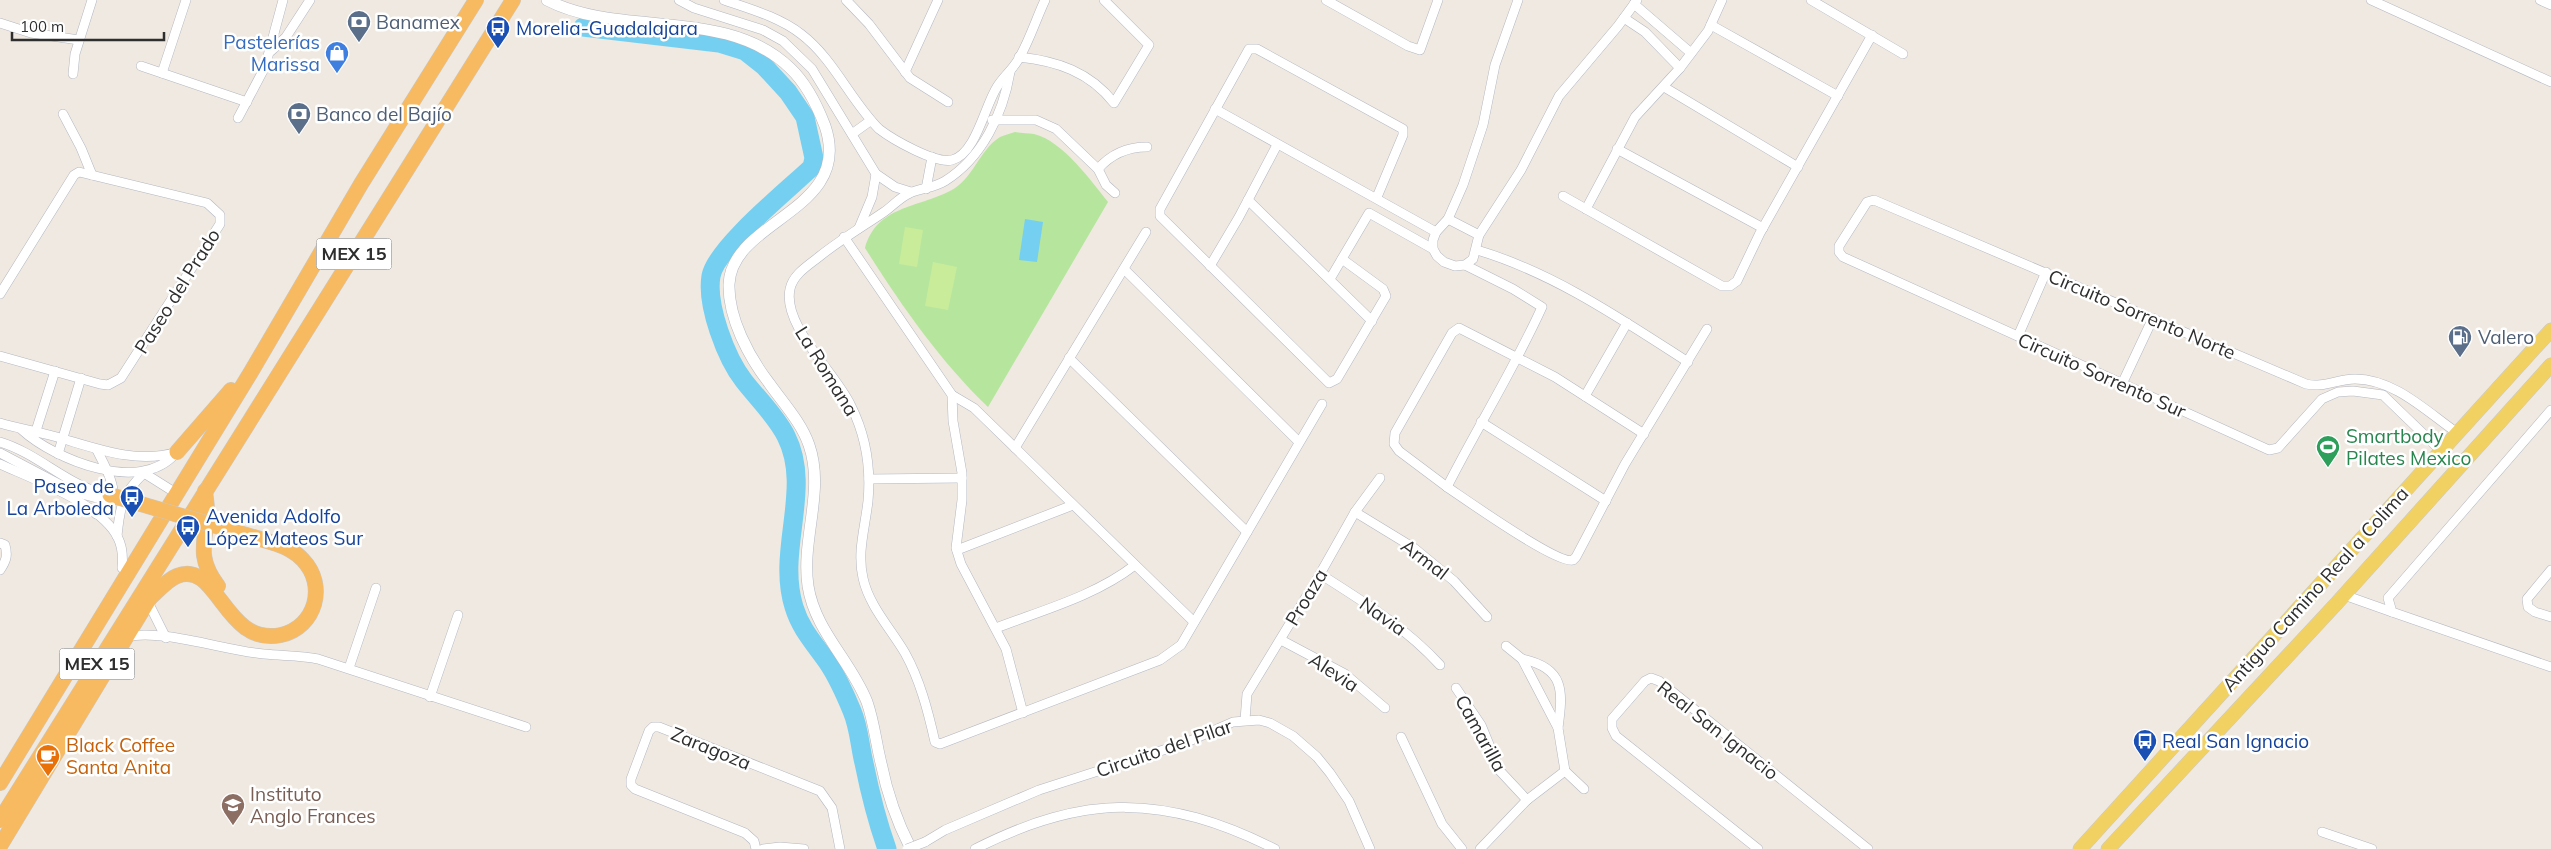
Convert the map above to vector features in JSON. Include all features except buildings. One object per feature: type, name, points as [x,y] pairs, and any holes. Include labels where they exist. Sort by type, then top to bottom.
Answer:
[{"type":"highway","name":"MEX 15","points":[[0,783],[188,472],[251,372],[361,184],[476,0]]},
{"type":"highway","name":"MEX 15","points":[[0,820],[513,0]]},
{"type":"highway","points":[[177,452],[236,384],[251,372]]},
{"type":"highway","points":[[0,767],[171,490],[188,472]]},
{"type":"highway","points":[[205,491],[207,519],[202,543],[204,561],[210,576],[243,616],[257,626],[273,629],[290,622],[302,612],[309,593],[309,587],[306,578],[294,564],[272,546]]},
{"type":"highway","points":[[109,498],[272,546],[288,548],[302,559],[311,571],[316,586],[316,601],[310,615],[300,626],[289,632],[267,636],[250,632],[236,622],[207,584],[193,575],[184,574],[174,577],[149,600]]},
{"type":"highway","points":[[0,846],[128,638],[189,533],[195,508]]},
{"type":"main road","name":"Antiguo Camino Real a Colima","points":[[2080,849],[2456,432],[2551,330]]},
{"type":"main road","name":"Antiguo Camino Real a Colima","points":[[2108,849],[2344,595],[2551,365]]},
{"type":"street","points":[[72,74],[79,40],[92,0]]},
{"type":"street","points":[[162,73],[186,0]]},
{"type":"street","points":[[238,118],[265,67],[271,51],[283,0]]},
{"type":"street","points":[[271,51],[286,37],[310,0]]},
{"type":"street","points":[[547,0],[577,13],[682,26],[757,45],[791,69],[803,84],[822,117],[829,144],[829,162],[825,174],[813,190],[739,254],[732,268],[730,292],[737,322],[748,350],[798,423],[810,446],[814,484],[806,552],[809,591],[823,629],[846,663],[865,699],[884,776],[909,849]]},
{"type":"street","points":[[679,0],[694,8],[763,30],[783,41],[812,69],[876,174],[895,188],[911,192]]},
{"type":"street","points":[[724,0],[773,18],[801,34],[831,67],[870,120],[890,137],[932,157],[950,161],[959,158],[984,120],[996,88],[1019,58],[1045,0]]},
{"type":"street","points":[[846,0],[869,24],[905,72],[927,91],[948,102]]},
{"type":"street","points":[[905,72],[938,0]]},
{"type":"street","points":[[1019,58],[1051,62],[1078,72],[1098,85],[1114,103],[1149,44],[1104,0]]},
{"type":"street","points":[[1326,0],[1408,46],[1420,50],[1438,0]]},
{"type":"street","points":[[1433,249],[1436,232],[1448,219],[1483,125],[1495,65],[1518,0]]},
{"type":"street","points":[[1586,208],[1617,149],[1636,118],[1691,53],[1711,25],[1722,0]]},
{"type":"street","points":[[1811,0],[1903,54]]},
{"type":"street","points":[[2370,0],[2551,82]]},
{"type":"street","points":[[2540,0],[2551,5]]},
{"type":"street","points":[[1465,266],[1473,259],[1479,235],[1522,170],[1559,96],[1636,2],[1691,53]]},
{"type":"street","points":[[1624,18],[1645,32],[1680,68]]},
{"type":"street","points":[[0,23],[31,33],[79,40]]},
{"type":"street","points":[[1711,25],[1838,96]]},
{"type":"street","points":[[1563,196],[1722,286],[1730,286],[1737,281],[1763,228],[1872,35]]},
{"type":"street","points":[[1342,259],[1385,292],[1385,299],[1337,379],[1329,383],[1162,218],[1160,212],[1247,52],[1253,48],[1396,123],[1403,129],[1403,135],[1377,197]]},
{"type":"street","points":[[142,66],[247,102]]},
{"type":"street","name":"La Romana","points":[[1010,72],[1007,91],[995,120],[985,140],[967,164],[944,182],[911,192],[844,237],[803,269],[795,278],[789,294],[797,324],[851,405],[865,443],[869,479],[860,545],[863,580],[876,609],[906,655],[916,678],[935,742],[940,744],[1023,713]]},
{"type":"street","points":[[1664,87],[1798,167]]},
{"type":"street","points":[[1215,109],[1277,145],[1377,197],[1436,232]]},
{"type":"street","points":[[63,114],[81,148],[92,175]]},
{"type":"street","points":[[852,134],[870,120]]},
{"type":"street","points":[[984,120],[1036,120],[1046,123],[1056,129],[1098,169],[1106,185],[1115,193]]},
{"type":"street","points":[[1210,266],[1277,145]]},
{"type":"street","points":[[1098,169],[1113,155],[1124,150],[1147,147]]},
{"type":"street","points":[[1617,149],[1763,228]]},
{"type":"street","points":[[926,189],[932,157]]},
{"type":"street","name":"Paseo del Prado","points":[[0,294],[74,175],[79,172],[206,203],[220,215],[220,224],[121,378],[108,385],[0,356]]},
{"type":"street","points":[[859,228],[872,197],[876,174]]},
{"type":"street","points":[[1248,200],[1372,321]]},
{"type":"street","name":"Circuito Sorrento Norte","points":[[1870,200],[2046,272],[2306,384],[2314,386],[2357,379],[2388,385],[2456,432]]},
{"type":"street","name":"Circuito Sorrento Sur","points":[[1870,200],[1839,246],[1839,252],[1843,257],[2274,451],[2327,396],[2353,390],[2383,395]]},
{"type":"street","points":[[1330,279],[1369,213],[1433,249],[1444,262],[1455,266],[1465,266],[1513,289],[1542,307],[1519,358],[1447,488]]},
{"type":"street","points":[[1448,219],[1479,235]]},
{"type":"street","points":[[1015,448],[1146,232]]},
{"type":"street","points":[[844,237],[952,395],[974,408],[1194,622]]},
{"type":"street","points":[[1476,250],[1534,272],[1604,309],[1688,362]]},
{"type":"street","points":[[1124,269],[1299,442]]},
{"type":"street","points":[[2018,336],[2046,272]]},
{"type":"street","points":[[2122,384],[2153,318]]},
{"type":"street","points":[[1585,396],[1627,323]]},
{"type":"street","points":[[1644,434],[1555,377],[1463,329],[1455,330],[1395,433],[1394,444],[1399,451],[1447,488],[1533,543],[1570,561],[1576,557],[1644,434],[1707,329]]},
{"type":"street","points":[[1069,358],[1247,532]]},
{"type":"street","points":[[34,436],[55,371]]},
{"type":"street","points":[[58,454],[81,378]]},
{"type":"street","points":[[2388,385],[2383,395],[2440,450]]},
{"type":"street","points":[[952,395],[953,421],[962,478],[957,550],[961,564],[1006,649],[1015,674],[1023,713],[1160,660],[1181,645],[1322,404]]},
{"type":"street","points":[[2392,612],[2388,598],[2551,410]]},
{"type":"street","points":[[1482,422],[1606,501]]},
{"type":"street","points":[[0,423],[34,436],[58,454],[106,469],[144,473],[171,490]]},
{"type":"street","points":[[34,436],[62,439],[97,450],[142,457],[155,457],[177,452]]},
{"type":"street","points":[[0,442],[23,451],[109,498]]},
{"type":"street","points":[[96,514],[107,508],[113,500],[114,489],[97,450]]},
{"type":"street","points":[[122,568],[122,553],[117,536],[121,504],[125,495],[144,473],[159,467],[177,452]]},
{"type":"street","points":[[0,453],[74,492],[109,498]]},
{"type":"street","points":[[0,464],[79,502],[96,514],[117,536]]},
{"type":"street","points":[[869,479],[962,478]]},
{"type":"street","name":"Proaza","points":[[1245,720],[1248,694],[1355,512],[1380,478]]},
{"type":"street","points":[[957,550],[1073,505]]},
{"type":"street","name":"Armal","points":[[1355,512],[1414,548],[1454,581],[1487,617]]},
{"type":"street","points":[[0,543],[5,546],[7,552],[6,560],[0,570]]},
{"type":"street","points":[[996,628],[1093,591],[1119,578],[1135,565]]},
{"type":"street","points":[[2551,570],[2527,599],[2528,607],[2535,612],[2551,617]]},
{"type":"street","name":"Navia","points":[[1320,574],[1387,617],[1420,644],[1440,665]]},
{"type":"street","points":[[349,668],[376,588]]},
{"type":"street","points":[[2344,595],[2551,667]]},
{"type":"street","points":[[149,600],[166,638]]},
{"type":"street","points":[[430,697],[458,615]]},
{"type":"street","points":[[128,638],[147,634],[264,654],[299,655],[349,668],[430,697],[526,727]]},
{"type":"street","name":"Alevia","points":[[1281,640],[1345,674],[1385,708]]},
{"type":"street","points":[[1506,646],[1522,659],[1546,666],[1553,672],[1559,684],[1562,699],[1558,728]]},
{"type":"street","points":[[1522,659],[1558,728],[1566,771],[1584,789]]},
{"type":"street","name":"Real San Ignacio","points":[[1758,849],[1616,736],[1612,728],[1612,719],[1645,681],[1651,678],[1659,682],[1868,849]]},
{"type":"street","name":"Camarilla","points":[[1456,688],[1481,726],[1500,771],[1527,800]]},
{"type":"street","name":"Circuito del Pilar","points":[[909,849],[945,830],[1039,790],[1185,743],[1220,726],[1245,720],[1270,723],[1282,729],[1317,757],[1340,786],[1370,849]]},
{"type":"street","name":"Zaragoza","points":[[756,849],[754,841],[745,833],[635,789],[631,785],[631,779],[649,731],[653,727],[659,727],[820,791],[832,808],[840,849]]},
{"type":"street","points":[[1402,737],[1442,824],[1462,849]]},
{"type":"street","points":[[1480,849],[1527,800],[1566,771]]},
{"type":"street","name":"Circuito del Pilar","points":[[975,849],[993,845],[1035,824],[1074,813],[1102,808],[1135,806],[1184,813],[1244,834],[1275,849]]},
{"type":"street","points":[[2322,832],[2344,845],[2372,849]]},
{"type":"street","points":[[763,849],[780,846],[804,849]]},
{"type":"green space","points":[[1015,132],[1034,134],[1045,138],[1066,153],[1108,202],[988,407],[937,352],[865,248],[871,234],[888,216],[937,197],[958,186],[965,180],[993,143],[1000,137]]},
{"type":"green space","points":[[905,227],[923,230],[917,267],[899,264]]},
{"type":"green space","points":[[933,262],[957,267],[948,310],[925,306]]},
{"type":"water","points":[[1025,219],[1043,222],[1037,262],[1019,260]]},
{"type":"waterway","points":[[583,27],[719,43],[745,51],[764,66],[788,92],[805,117],[814,158],[812,167],[755,219],[726,250],[716,264],[711,276],[710,288],[714,316],[724,345],[737,371],[782,429],[793,456],[796,498],[789,564],[794,607],[804,630],[835,674],[852,711],[858,730],[874,807],[887,849]]},
{"type":"place","name":"Banamex","points":[[359,43]]},
{"type":"place","name":"Morelia-Guadalajara","points":[[498,49]]},
{"type":"place","name":"Pastelerías Marissa","points":[[337,74]]},
{"type":"place","name":"Banco del Bajío","points":[[299,135]]},
{"type":"place","name":"Valero","points":[[2460,358]]},
{"type":"place","name":"Smartbody Pilates Mexico","points":[[2328,468]]},
{"type":"place","name":"Paseo de La Arboleda","points":[[132,518]]},
{"type":"place","name":"Avenida Adolfo López Mateos Sur","points":[[188,548]]},
{"type":"place","name":"Real San Ignacio","points":[[2145,762]]},
{"type":"place","name":"Black Coffee Santa Anita","points":[[48,777]]},
{"type":"place","name":"Instituto Anglo Frances","points":[[233,826]]}]
